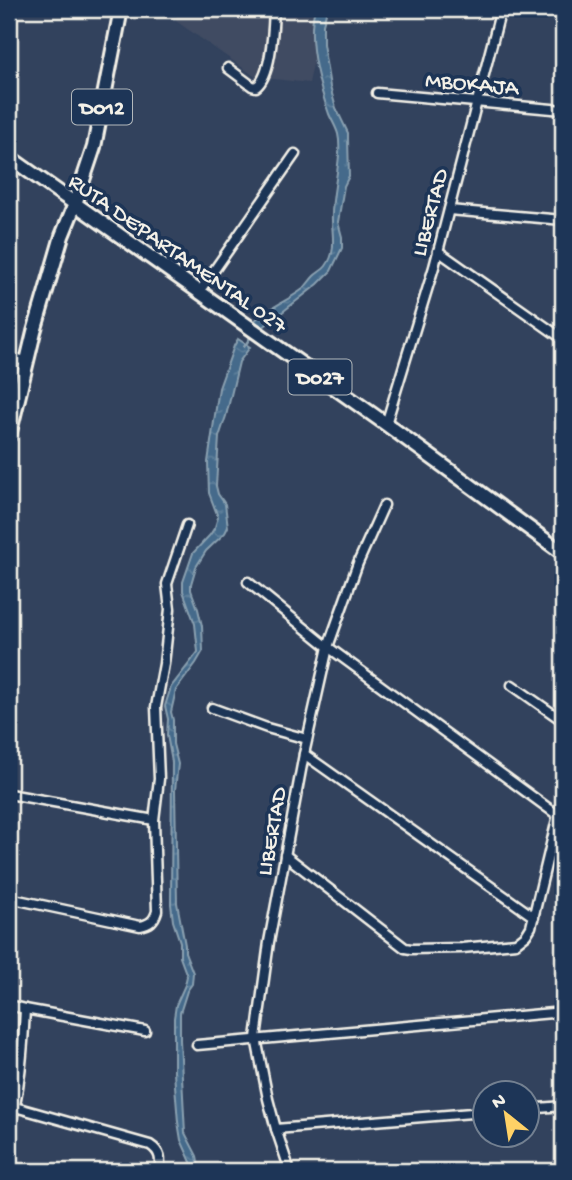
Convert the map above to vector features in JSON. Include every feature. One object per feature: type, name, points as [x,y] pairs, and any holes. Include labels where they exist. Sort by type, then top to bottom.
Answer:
[{"type":"main road","name":"D012","points":[[9,436],[26,361],[62,236],[94,147],[121,9]]},
{"type":"main road","name":"RUTA DEPARTAMENTAL 027","points":[[9,157],[563,553]]},
{"type":"street","points":[[228,68],[252,86],[256,87],[260,83],[267,71],[274,9]]},
{"type":"street","name":"LIBERTAD","points":[[386,424],[438,251],[500,9]]},
{"type":"street","name":"MBOKAJA","points":[[377,93],[563,110]]},
{"type":"street","points":[[200,292],[295,154]]},
{"type":"street","points":[[449,209],[563,220]]},
{"type":"street","points":[[438,251],[563,339]]},
{"type":"street","points":[[548,328],[563,329]]},
{"type":"street","points":[[9,357],[26,361]]},
{"type":"street","name":"LIBERTAD","points":[[290,1171],[268,1099],[256,1038],[269,942],[307,739],[328,647],[358,563],[384,505]]},
{"type":"street","points":[[9,898],[140,926],[149,924],[154,919],[157,911],[154,820],[159,779],[156,707],[170,609],[167,584],[187,525]]},
{"type":"street","points":[[248,582],[328,647],[561,814],[534,917],[526,935],[516,943],[462,948],[405,948],[285,855]]},
{"type":"street","points":[[512,685],[563,721]]},
{"type":"street","points":[[212,708],[307,739]]},
{"type":"street","points":[[304,754],[534,917]]},
{"type":"street","points":[[9,794],[154,820]]},
{"type":"street","points":[[9,1005],[145,1031]]},
{"type":"street","points":[[9,1130],[22,1062],[25,1009]]},
{"type":"street","points":[[197,1045],[563,1012]]},
{"type":"street","points":[[540,1108],[563,1106]]},
{"type":"street","points":[[15,1107],[150,1146],[159,1154],[159,1171]]},
{"type":"street","points":[[276,1129],[470,1113]]},
{"type":"shaded area","points":[[177,9],[325,9],[309,83],[265,78],[260,80],[176,21]]},
{"type":"water","points":[[315,9],[327,9],[323,24],[323,44],[330,87],[348,133],[349,176],[344,186],[338,222],[342,248],[331,271],[318,284],[262,328],[254,321],[303,289],[326,266],[332,254],[332,205],[339,142],[315,62],[312,34]]},
{"type":"water","points":[[238,339],[250,347],[239,362],[219,437],[216,486],[225,504],[228,527],[206,551],[196,567],[191,590],[202,626],[203,651],[176,690],[171,712],[173,744],[178,764],[175,790],[177,903],[185,952],[193,973],[192,984],[180,1013],[180,1040],[185,1133],[197,1156],[200,1171],[195,1171],[181,1140],[174,1073],[174,1018],[187,976],[180,957],[180,942],[171,904],[172,762],[165,706],[171,687],[198,652],[195,624],[183,591],[183,582],[193,553],[210,535],[218,517],[209,493],[208,462],[219,388]]},
{"type":"waterway","points":[[244,347],[250,338]]}]
